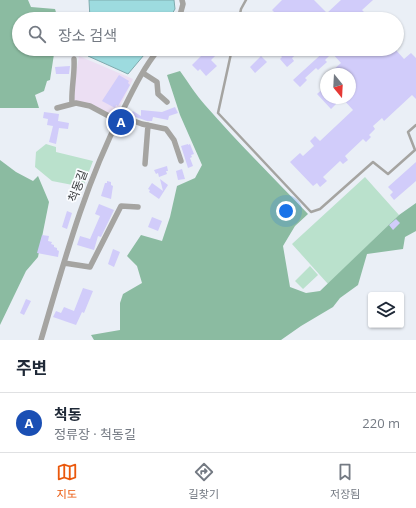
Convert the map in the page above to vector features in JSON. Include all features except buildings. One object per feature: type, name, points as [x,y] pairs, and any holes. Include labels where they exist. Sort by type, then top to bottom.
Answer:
[{"type":"street","points":[[181,12],[183,4],[182,0]]},
{"type":"street","name":"척동길","points":[[41,340],[86,193],[104,148],[119,118],[155,56]]},
{"type":"street","points":[[72,104],[71,91],[75,73],[74,59]]},
{"type":"street","points":[[144,73],[157,82],[158,94],[167,102]]},
{"type":"street","points":[[57,108],[76,103],[90,106],[119,118],[166,129],[174,140],[181,162]]},
{"type":"street","points":[[145,164],[148,126]]},
{"type":"street","points":[[64,263],[90,267],[121,206],[138,207]]},
{"type":"lane","points":[[240,12],[246,0]]},
{"type":"lane","points":[[230,56],[218,113],[311,212],[320,209],[373,162],[388,174],[415,150],[408,132],[416,125]]},
{"type":"shaded area","points":[[79,56],[133,79],[115,117],[74,101],[73,91]]},
{"type":"green space","points":[[0,0],[28,0],[31,7],[55,9],[56,12],[12,12],[12,56],[54,56],[50,80],[47,81],[44,91],[35,95],[39,108],[0,108]]},
{"type":"green space","points":[[180,71],[198,97],[243,147],[308,214],[295,226],[283,246],[290,287],[306,293],[320,291],[399,215],[416,203],[416,231],[405,237],[403,249],[367,254],[358,285],[340,298],[333,307],[281,340],[94,340],[91,335],[120,330],[120,303],[123,294],[142,283],[137,266],[127,256],[141,235],[162,241],[170,217],[177,186],[195,178],[202,165],[180,115],[167,75]]},
{"type":"green space","points":[[46,144],[56,147],[56,152],[93,161],[83,187],[52,181],[35,167],[36,152]]},
{"type":"green space","points":[[0,160],[16,172],[33,181],[38,176],[49,202],[38,257],[26,271],[0,325]]},
{"type":"green space","points":[[365,177],[399,215],[328,284],[292,244]]},
{"type":"green space","points":[[310,266],[318,275],[303,289],[295,281]]},
{"type":"water","points":[[89,0],[174,0],[175,9],[173,12],[90,12]]},
{"type":"water","points":[[88,56],[143,56],[128,74]]},
{"type":"place","name":"척동","points":[[121,122]]}]
